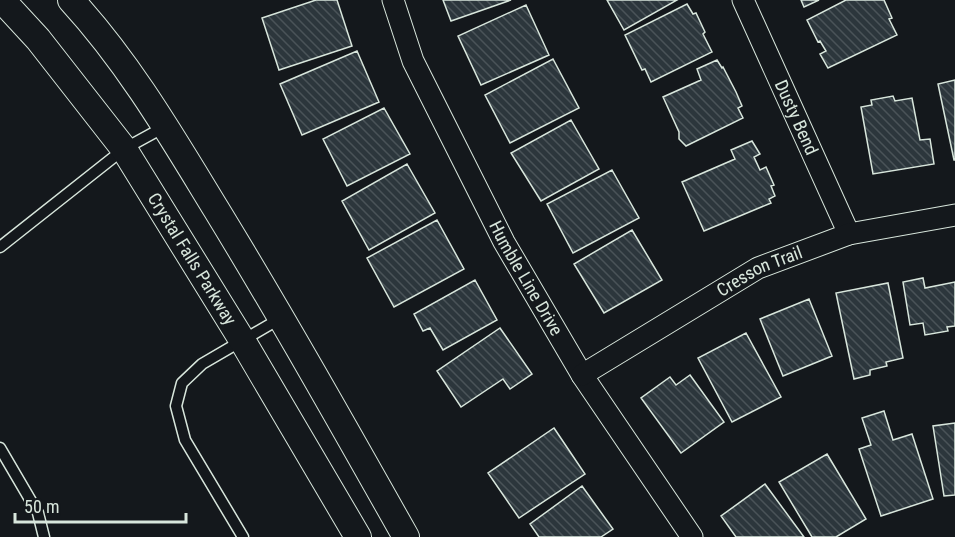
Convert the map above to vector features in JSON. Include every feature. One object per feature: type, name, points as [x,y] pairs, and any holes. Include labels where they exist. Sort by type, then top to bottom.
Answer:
[{"type":"street","name":"Crystal Falls Parkway","points":[[2,0],[38,39],[124,149],[242,340],[358,537]]},
{"type":"street","points":[[71,0],[122,63],[166,126],[282,317],[406,537]]},
{"type":"street","name":"Humble Line Drive","points":[[393,0],[413,61],[504,242],[582,375],[692,537]]},
{"type":"street","name":"Dusty Bend","points":[[743,0],[849,234]]},
{"type":"street","name":"Cresson Trail","points":[[582,375],[758,268],[849,234],[955,214]]},
{"type":"lane","points":[[0,247],[124,149],[166,126]]},
{"type":"lane","points":[[243,537],[185,441],[176,406],[182,383],[202,364],[282,317]]},
{"type":"lane","points":[[0,448],[38,513],[44,537]]},
{"type":"building","points":[[316,0],[337,0],[352,46],[279,70],[262,18]]},
{"type":"building","points":[[443,0],[511,0],[451,21]]},
{"type":"building","points":[[607,0],[677,0],[624,30]]},
{"type":"building","points":[[801,0],[819,0],[804,7]]},
{"type":"building","points":[[846,0],[884,0],[892,18],[889,19],[897,35],[828,68],[820,54],[826,51],[820,41],[818,42],[807,20]]},
{"type":"building","points":[[687,4],[693,14],[696,13],[712,52],[651,82],[645,69],[642,70],[625,35]]},
{"type":"building","points":[[526,5],[549,55],[481,85],[458,36]]},
{"type":"building","points":[[357,51],[379,102],[302,135],[280,84]]},
{"type":"building","points":[[553,59],[579,108],[510,143],[485,95]]},
{"type":"building","points":[[717,60],[736,92],[742,106],[738,108],[743,118],[686,146],[679,139],[679,132],[663,97],[701,80],[697,69]]},
{"type":"building","points":[[955,80],[955,160],[954,160],[938,84]]},
{"type":"building","points":[[893,96],[895,101],[912,98],[920,140],[930,139],[934,164],[873,174],[861,107],[872,105],[871,100]]},
{"type":"building","points":[[384,108],[410,154],[347,186],[323,139]]},
{"type":"building","points":[[571,120],[599,169],[541,201],[511,153]]},
{"type":"building","points":[[752,141],[760,154],[754,157],[760,170],[766,167],[774,185],[771,186],[775,196],[769,199],[771,203],[704,231],[682,182],[735,159],[731,150]]},
{"type":"building","points":[[407,164],[435,213],[369,250],[342,201]]},
{"type":"building","points":[[612,170],[639,218],[573,253],[547,204]]},
{"type":"building","points":[[437,220],[464,269],[394,307],[367,258]]},
{"type":"building","points":[[632,230],[662,280],[604,313],[574,264]]},
{"type":"building","points":[[923,278],[925,288],[955,282],[955,326],[947,327],[948,331],[925,335],[923,323],[910,325],[903,282]]},
{"type":"building","points":[[475,280],[497,320],[443,350],[430,328],[423,331],[414,314]]},
{"type":"building","points":[[888,283],[903,358],[886,362],[887,366],[870,370],[870,375],[854,379],[836,293]]},
{"type":"building","points":[[809,299],[832,356],[783,376],[760,319]]},
{"type":"building","points":[[500,328],[532,374],[510,389],[503,379],[461,407],[437,371]]},
{"type":"building","points":[[746,333],[781,397],[732,422],[698,358]]},
{"type":"building","points":[[690,375],[724,422],[681,453],[641,398],[670,377],[676,385]]},
{"type":"building","points":[[884,411],[893,440],[912,434],[933,499],[881,516],[859,449],[871,445],[862,418]]},
{"type":"building","points":[[955,423],[955,495],[944,496],[933,426]]},
{"type":"building","points":[[554,428],[585,474],[519,518],[488,473]]},
{"type":"building","points":[[827,454],[866,519],[836,537],[812,537],[779,482]]},
{"type":"building","points":[[765,484],[804,537],[736,537],[721,516]]},
{"type":"building","points":[[582,486],[613,529],[601,537],[539,537],[530,524]]}]
